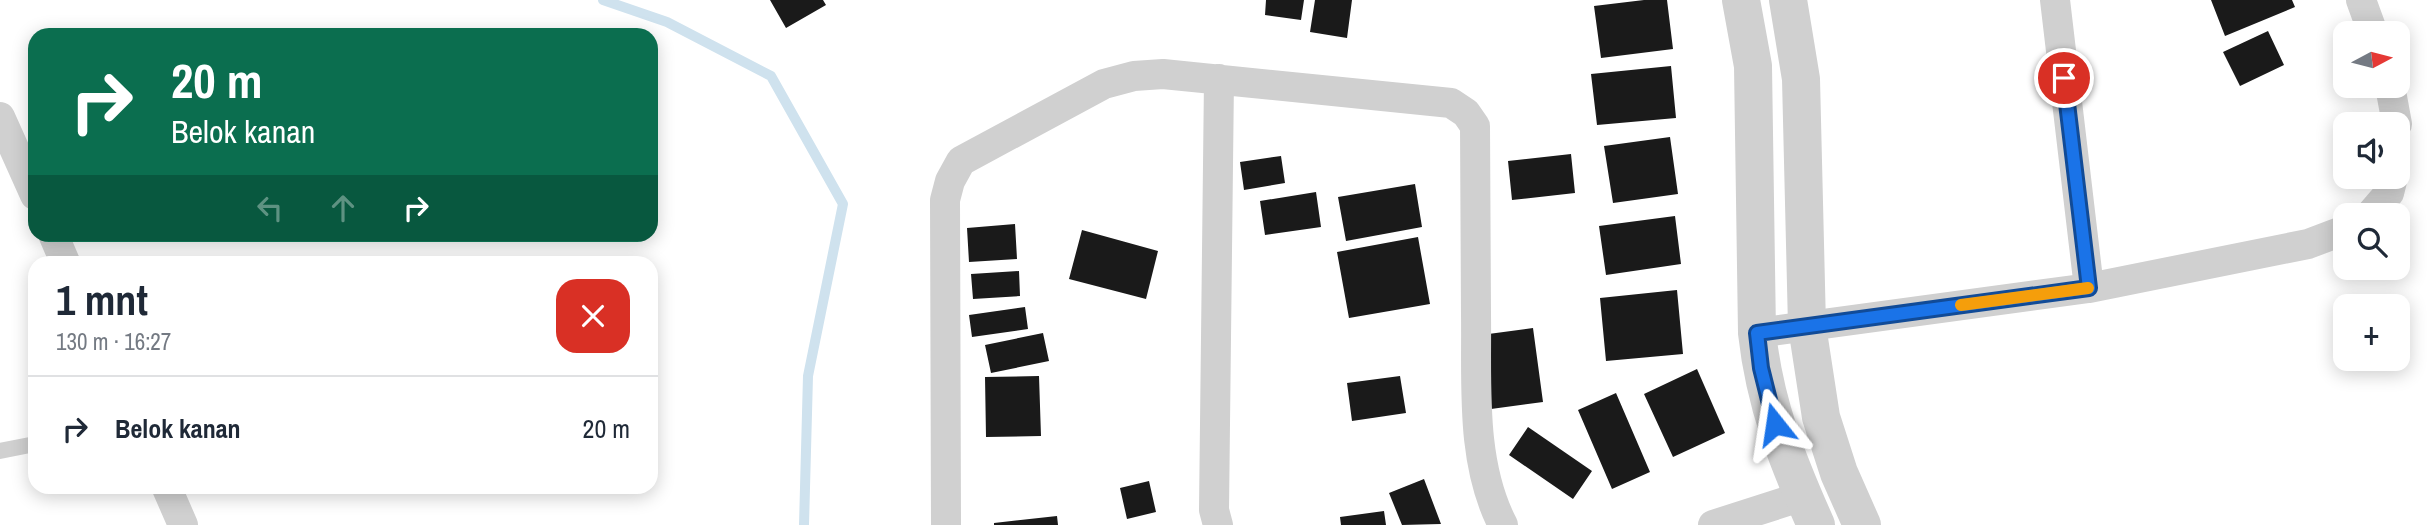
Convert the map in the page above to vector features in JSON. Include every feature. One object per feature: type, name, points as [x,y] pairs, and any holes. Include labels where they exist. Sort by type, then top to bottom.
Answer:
[{"type":"street","points":[[1713,525],[1810,510],[1780,441],[1761,368],[1757,333],[1753,66],[1741,0]]},
{"type":"street","points":[[1788,0],[1801,79],[1807,326],[1821,417],[1839,473],[1861,525]]},
{"type":"street","points":[[2055,0],[2089,288]]},
{"type":"street","points":[[2364,1],[2370,21]]},
{"type":"street","points":[[946,525],[945,200],[950,181],[961,161],[1104,84],[1133,76],[1163,74],[1451,103],[1466,113],[1475,126],[1477,410],[1483,465],[1503,525]]},
{"type":"street","points":[[1219,79],[1214,496],[1214,510],[1219,525]]},
{"type":"street","points":[[0,117],[28,179]]},
{"type":"street","points":[[1757,333],[2089,288],[2308,244],[2333,235]]},
{"type":"street","points":[[169,494],[183,525]]},
{"type":"lane","points":[[0,451],[28,445]]},
{"type":"building","points":[[770,0],[823,0],[826,5],[786,28]]},
{"type":"building","points":[[1266,0],[1304,0],[1301,20],[1265,15]]},
{"type":"building","points":[[1315,0],[1352,0],[1347,38],[1310,32]]},
{"type":"building","points":[[1667,0],[1673,49],[1601,58],[1594,6]]},
{"type":"building","points":[[2211,0],[2292,0],[2295,7],[2225,36]]},
{"type":"building","points":[[2268,31],[2284,65],[2240,86],[2223,52]]},
{"type":"building","points":[[1671,66],[1676,118],[1597,125],[1591,74]]},
{"type":"building","points":[[1670,137],[1678,194],[1613,203],[1604,146]]},
{"type":"building","points":[[1571,154],[1575,193],[1512,200],[1508,161]]},
{"type":"building","points":[[1281,156],[1285,183],[1244,190],[1240,162]]},
{"type":"building","points":[[1415,184],[1422,227],[1346,241],[1338,197]]},
{"type":"building","points":[[1316,192],[1321,227],[1265,235],[1260,201]]},
{"type":"building","points":[[1675,216],[1681,264],[1606,275],[1599,226]]},
{"type":"building","points":[[1015,224],[1017,259],[969,262],[967,228]]},
{"type":"building","points":[[1082,230],[1158,251],[1146,299],[1069,279]]},
{"type":"building","points":[[1418,237],[1430,304],[1349,318],[1337,252]]},
{"type":"building","points":[[1019,271],[1020,296],[973,299],[971,274]]},
{"type":"building","points":[[1677,290],[1683,354],[1606,361],[1600,298]]},
{"type":"building","points":[[1025,307],[1028,329],[972,337],[969,315]]},
{"type":"building","points":[[1533,328],[1543,402],[1491,409],[1481,335]]},
{"type":"building","points":[[1043,333],[1049,361],[991,373],[985,345]]},
{"type":"building","points":[[1697,369],[1725,433],[1673,457],[1644,394]]},
{"type":"building","points":[[1039,376],[1041,436],[986,437],[985,377]]},
{"type":"building","points":[[1400,376],[1406,413],[1352,421],[1347,383]]},
{"type":"building","points":[[1616,393],[1650,472],[1612,489],[1578,410]]},
{"type":"building","points":[[1528,427],[1592,471],[1573,499],[1509,455]]},
{"type":"building","points":[[1424,479],[1441,524],[1402,525],[1389,493]]},
{"type":"building","points":[[1149,481],[1156,512],[1127,519],[1120,488]]},
{"type":"building","points":[[1384,511],[1386,525],[1341,525],[1340,517]]},
{"type":"building","points":[[1057,516],[1058,525],[994,525],[994,523]]},
{"type":"waterway","points":[[603,0],[667,22],[771,76],[843,204],[808,376],[804,525]]},
{"type":"slow traffic","points":[[1961,305],[2088,288]]},
{"type":"route","points":[[1775,424],[1761,368],[1757,333],[2089,288],[2064,78]]}]
